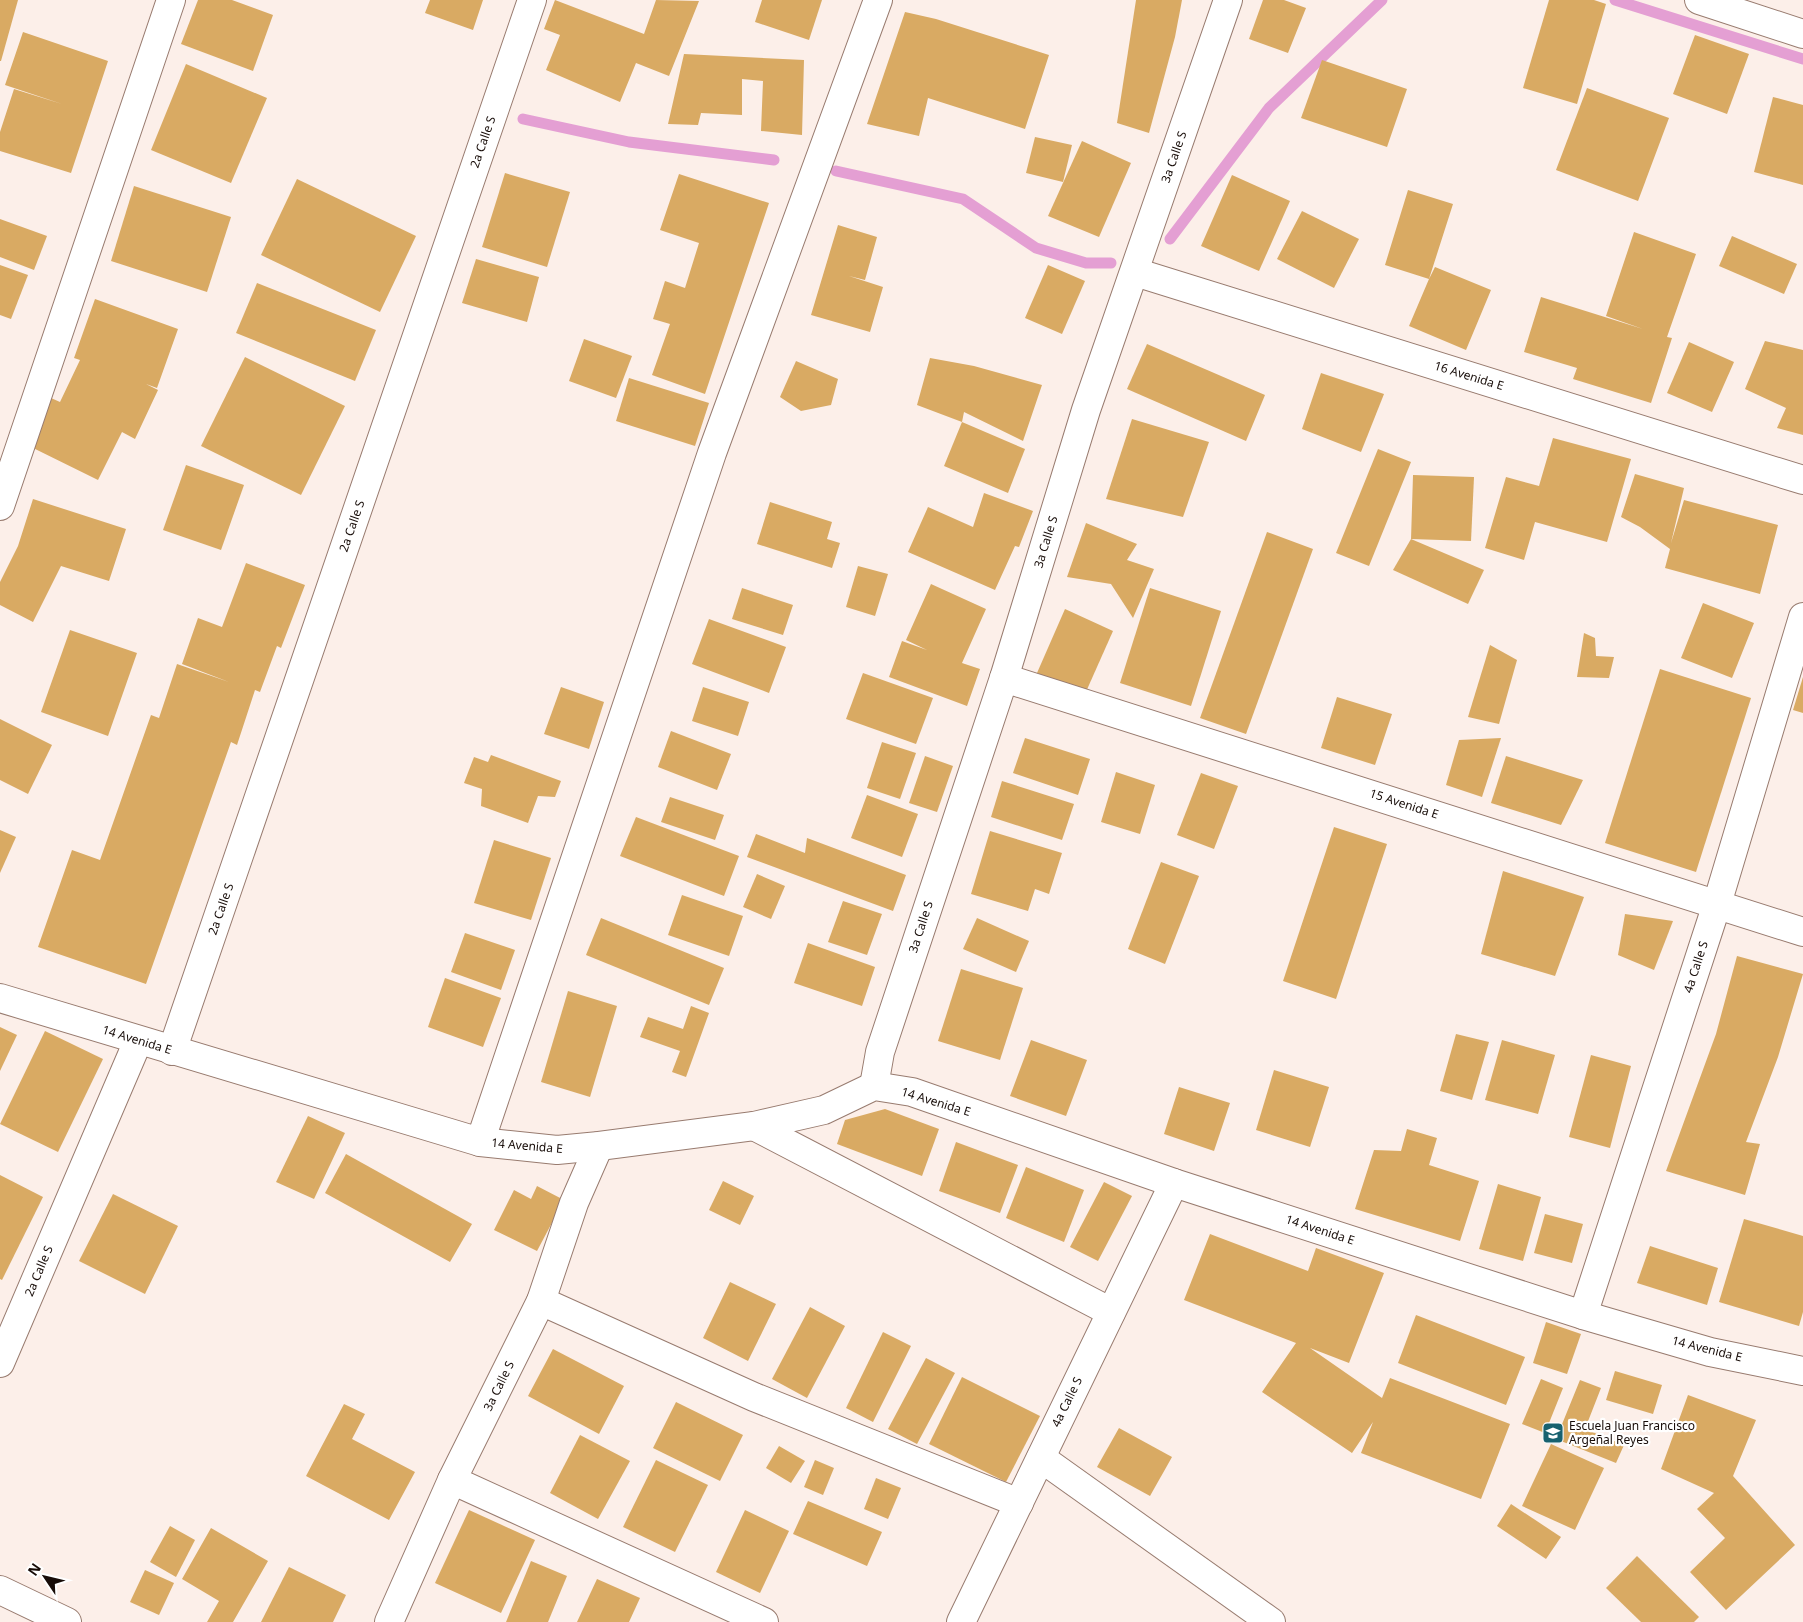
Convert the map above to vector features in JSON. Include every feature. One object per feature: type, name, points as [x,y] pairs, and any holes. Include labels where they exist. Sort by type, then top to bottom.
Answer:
[{"type":"street","points":[[0,506],[171,0]]},
{"type":"street","name":"2a Calle S","points":[[172,1051],[532,0]]},
{"type":"street","points":[[480,1142],[712,453],[878,0]]},
{"type":"street","name":"3a Calle S","points":[[874,1086],[880,1052],[1004,678],[1086,410],[1228,0]]},
{"type":"street","points":[[1699,0],[1803,34]]},
{"type":"street","name":"16 Avenida E","points":[[1135,272],[1803,480]]},
{"type":"street","name":"4a Calle S","points":[[1583,1315],[1717,904],[1803,617]]},
{"type":"street","name":"15 Avenida E","points":[[1004,678],[1803,932]]},
{"type":"street","name":"14 Avenida E","points":[[0,998],[138,1041],[480,1142],[557,1150],[754,1126],[824,1110],[874,1086],[912,1092],[1174,1183],[1583,1315],[1710,1352],[1803,1371]]},
{"type":"street","name":"2a Calle S","points":[[0,1363],[138,1041]]},
{"type":"street","points":[[754,1126],[1111,1312]]},
{"type":"street","name":"3a Calle S","points":[[389,1622],[452,1480],[541,1301],[574,1203],[599,1146]]},
{"type":"street","name":"4a Calle S","points":[[961,1622],[1174,1183]]},
{"type":"street","points":[[541,1301],[754,1397],[1019,1503]]},
{"type":"street","points":[[1041,1458],[1271,1622]]},
{"type":"street","points":[[452,1480],[764,1622]]},
{"type":"street","points":[[0,1590],[67,1622]]},
{"type":"building","points":[[0,0],[18,0],[1,61],[0,61]]},
{"type":"building","points":[[198,0],[232,0],[273,15],[253,71],[181,44]]},
{"type":"building","points":[[430,0],[483,0],[473,30],[425,13]]},
{"type":"building","points":[[555,0],[644,34],[656,0],[699,1],[669,76],[636,63],[620,102],[546,70],[560,35],[544,29]]},
{"type":"building","points":[[762,0],[822,0],[809,40],[755,22]]},
{"type":"building","points":[[1136,0],[1182,0],[1175,37],[1149,133],[1117,123]]},
{"type":"building","points":[[1263,0],[1284,0],[1306,8],[1288,53],[1249,39]]},
{"type":"building","points":[[1549,0],[1594,0],[1606,4],[1577,104],[1523,88]]},
{"type":"building","points":[[905,12],[936,19],[1049,55],[1025,129],[928,98],[919,136],[867,124]]},
{"type":"building","points":[[23,32],[108,61],[71,173],[0,151],[0,132],[14,89],[62,104],[5,85]]},
{"type":"building","points":[[1695,35],[1749,54],[1727,114],[1673,94]]},
{"type":"building","points":[[684,54],[804,60],[802,135],[761,131],[763,81],[742,79],[742,115],[701,113],[698,125],[668,124]]},
{"type":"building","points":[[1322,60],[1407,89],[1387,147],[1301,118]]},
{"type":"building","points":[[186,64],[267,98],[231,183],[151,150]]},
{"type":"building","points":[[1587,88],[1669,118],[1638,201],[1556,170]]},
{"type":"building","points":[[1773,97],[1803,105],[1803,185],[1754,172]]},
{"type":"building","points":[[1035,137],[1072,145],[1063,182],[1026,173]]},
{"type":"building","points":[[1082,141],[1131,163],[1099,237],[1048,216]]},
{"type":"building","points":[[505,173],[570,192],[547,267],[482,247]]},
{"type":"building","points":[[679,174],[769,203],[705,394],[652,375],[670,324],[653,319],[665,281],[685,288],[699,243],[660,230]]},
{"type":"building","points":[[1232,175],[1290,201],[1259,271],[1201,246]]},
{"type":"building","points":[[297,179],[416,236],[380,312],[261,255]]},
{"type":"building","points":[[134,186],[231,217],[207,292],[111,261]]},
{"type":"building","points":[[1408,190],[1453,204],[1429,279],[1385,265]]},
{"type":"building","points":[[1302,211],[1359,239],[1334,288],[1277,259]]},
{"type":"building","points":[[0,219],[47,236],[34,270],[0,257]]},
{"type":"building","points":[[838,225],[877,237],[865,280],[849,276],[883,287],[870,332],[811,315]]},
{"type":"building","points":[[1634,232],[1696,254],[1667,337],[1672,338],[1651,403],[1573,379],[1577,368],[1524,352],[1541,297],[1643,329],[1606,316]]},
{"type":"building","points":[[1732,236],[1797,264],[1784,294],[1719,266]]},
{"type":"building","points":[[476,259],[539,277],[527,322],[462,303]]},
{"type":"building","points":[[0,265],[28,275],[11,319],[0,315]]},
{"type":"building","points":[[1048,265],[1085,281],[1062,334],[1025,318]]},
{"type":"building","points":[[1435,267],[1491,290],[1466,350],[1409,326]]},
{"type":"building","points":[[257,283],[376,330],[355,381],[236,333]]},
{"type":"building","points":[[95,299],[178,329],[157,388],[146,384],[158,390],[135,439],[122,432],[98,480],[27,445],[51,398],[60,402],[80,360],[74,358]]},
{"type":"building","points":[[584,339],[632,356],[616,398],[569,381]]},
{"type":"building","points":[[1765,341],[1803,350],[1803,435],[1777,428],[1786,408],[1745,389]]},
{"type":"building","points":[[1689,342],[1734,362],[1712,412],[1667,393]]},
{"type":"building","points":[[1147,344],[1265,395],[1246,441],[1127,389]]},
{"type":"building","points":[[245,357],[345,406],[301,495],[201,446]]},
{"type":"building","points":[[930,358],[974,366],[1042,385],[1023,441],[964,412],[962,422],[917,405]]},
{"type":"building","points":[[796,361],[838,379],[831,405],[801,411],[780,397]]},
{"type":"building","points":[[1321,373],[1384,394],[1361,452],[1302,429]]},
{"type":"building","points":[[629,378],[709,403],[695,446],[616,421]]},
{"type":"building","points":[[1132,419],[1209,442],[1183,517],[1106,499]]},
{"type":"building","points":[[962,422],[1025,449],[1008,493],[944,466]]},
{"type":"building","points":[[1553,438],[1631,459],[1607,542],[1535,522],[1524,560],[1485,548],[1506,477],[1539,486]]},
{"type":"building","points":[[1378,449],[1411,462],[1369,566],[1336,553]]},
{"type":"building","points":[[186,465],[244,485],[221,550],[163,530]]},
{"type":"building","points":[[1635,474],[1684,488],[1671,543],[1684,500],[1778,525],[1760,594],[1665,568],[1670,549],[1640,527],[1621,517]]},
{"type":"building","points":[[1413,475],[1474,477],[1471,541],[1411,539]]},
{"type":"building","points":[[984,493],[1033,511],[1019,547],[1015,546],[995,590],[908,552],[928,507],[973,527]]},
{"type":"building","points":[[33,499],[126,529],[109,581],[61,566],[33,622],[0,605],[0,582],[18,546]]},
{"type":"building","points":[[770,502],[832,522],[827,539],[840,543],[832,568],[757,544]]},
{"type":"building","points":[[1086,523],[1137,544],[1127,560],[1154,569],[1133,618],[1111,584],[1067,577]]},
{"type":"building","points":[[1267,532],[1313,549],[1246,734],[1200,718]]},
{"type":"building","points":[[1411,539],[1484,570],[1468,604],[1393,570]]},
{"type":"building","points":[[246,563],[305,585],[281,648],[277,646],[260,692],[255,690],[237,745],[231,742],[146,984],[38,947],[72,850],[100,860],[151,715],[159,718],[177,664],[229,682],[182,664],[198,618],[222,627]]},
{"type":"building","points":[[858,566],[888,574],[875,616],[846,607]]},
{"type":"building","points":[[931,584],[986,609],[962,663],[980,669],[967,706],[889,677],[902,641],[927,650],[906,640]]},
{"type":"building","points":[[742,588],[793,605],[783,635],[732,619]]},
{"type":"building","points":[[1150,588],[1221,611],[1191,706],[1120,683]]},
{"type":"building","points":[[1703,603],[1754,623],[1732,678],[1681,658]]},
{"type":"building","points":[[1065,609],[1113,631],[1085,694],[1037,673]]},
{"type":"building","points":[[709,619],[786,647],[769,693],[692,664]]},
{"type":"building","points":[[70,630],[137,653],[108,736],[41,712]]},
{"type":"building","points":[[1584,633],[1595,638],[1596,656],[1614,657],[1609,678],[1577,677]]},
{"type":"building","points":[[1490,645],[1517,660],[1499,724],[1468,717]]},
{"type":"building","points":[[1660,669],[1751,698],[1696,872],[1605,843]]},
{"type":"building","points":[[863,673],[933,698],[916,744],[846,719]]},
{"type":"building","points":[[1803,677],[1803,713],[1793,710]]},
{"type":"building","points":[[561,687],[604,702],[589,749],[544,734]]},
{"type":"building","points":[[703,687],[749,702],[738,736],[692,721]]},
{"type":"building","points":[[1337,697],[1392,714],[1375,765],[1321,748]]},
{"type":"building","points":[[0,719],[52,745],[28,794],[0,780]]},
{"type":"building","points":[[671,731],[731,754],[717,790],[658,767]]},
{"type":"building","points":[[1025,738],[1090,759],[1078,795],[1013,773]]},
{"type":"building","points":[[1501,738],[1482,797],[1446,785],[1459,740]]},
{"type":"building","points":[[882,742],[916,753],[900,799],[867,788]]},
{"type":"building","points":[[491,755],[561,781],[555,797],[538,796],[528,823],[481,806],[482,789],[464,783],[474,757],[488,762]]},
{"type":"building","points":[[925,756],[953,766],[937,812],[909,803]]},
{"type":"building","points":[[1506,756],[1583,780],[1561,825],[1491,803]]},
{"type":"building","points":[[1116,772],[1155,785],[1140,834],[1101,822]]},
{"type":"building","points":[[1201,773],[1238,786],[1214,849],[1177,835]]},
{"type":"building","points":[[1002,781],[1074,804],[1062,840],[991,817]]},
{"type":"building","points":[[867,795],[918,814],[902,857],[851,838]]},
{"type":"building","points":[[670,797],[724,815],[715,840],[661,822]]},
{"type":"building","points":[[636,817],[739,856],[724,896],[620,856]]},
{"type":"building","points":[[1334,827],[1387,844],[1336,999],[1283,981]]},
{"type":"building","points":[[0,830],[16,837],[0,873]]},
{"type":"building","points":[[990,831],[1062,853],[1049,894],[1035,889],[1028,911],[971,894]]},
{"type":"building","points":[[756,834],[805,853],[807,838],[906,875],[893,911],[747,857]]},
{"type":"building","points":[[494,840],[551,858],[531,920],[474,903]]},
{"type":"building","points":[[1161,862],[1199,876],[1165,964],[1128,949]]},
{"type":"building","points":[[1503,871],[1584,897],[1555,976],[1481,954]]},
{"type":"building","points":[[757,874],[785,886],[771,919],[743,907]]},
{"type":"building","points":[[682,895],[743,916],[729,956],[668,935]]},
{"type":"building","points":[[843,901],[882,914],[867,955],[828,942]]},
{"type":"building","points":[[1625,914],[1673,921],[1654,970],[1618,955]]},
{"type":"building","points":[[601,918],[724,968],[709,1005],[586,955]]},
{"type":"building","points":[[977,918],[1029,941],[1016,972],[963,949]]},
{"type":"building","points":[[465,933],[515,950],[501,990],[451,972]]},
{"type":"building","points":[[808,943],[875,967],[862,1006],[794,983]]},
{"type":"building","points":[[1737,956],[1803,974],[1778,1057],[1746,1142],[1760,1144],[1745,1195],[1666,1171],[1716,1034]]},
{"type":"building","points":[[961,969],[1023,988],[1000,1060],[938,1041]]},
{"type":"building","points":[[445,978],[501,998],[483,1047],[428,1027]]},
{"type":"building","points":[[568,991],[617,1006],[590,1097],[541,1082]]},
{"type":"building","points":[[691,1006],[709,1013],[686,1077],[672,1072],[680,1051],[640,1037],[648,1017],[683,1029]]},
{"type":"building","points":[[0,1027],[17,1035],[0,1071]]},
{"type":"building","points":[[45,1031],[103,1059],[58,1152],[0,1124]]},
{"type":"building","points":[[1456,1034],[1489,1042],[1472,1100],[1440,1091]]},
{"type":"building","points":[[1031,1040],[1087,1060],[1066,1116],[1010,1096]]},
{"type":"building","points":[[1502,1040],[1555,1055],[1538,1114],[1485,1100]]},
{"type":"building","points":[[1591,1055],[1631,1066],[1610,1148],[1569,1137]]},
{"type":"building","points":[[1274,1070],[1329,1087],[1310,1147],[1256,1130]]},
{"type":"building","points":[[1179,1087],[1230,1103],[1214,1151],[1164,1134]]},
{"type":"building","points":[[885,1109],[939,1129],[922,1176],[837,1144],[845,1120]]},
{"type":"building","points":[[308,1116],[345,1133],[314,1199],[276,1182]]},
{"type":"building","points":[[1407,1129],[1437,1138],[1429,1165],[1479,1181],[1460,1241],[1355,1209],[1374,1150],[1401,1151]]},
{"type":"building","points":[[956,1142],[1018,1165],[1000,1213],[939,1191]]},
{"type":"building","points":[[346,1154],[472,1224],[450,1262],[325,1193]]},
{"type":"building","points":[[1026,1167],[1084,1190],[1064,1242],[1006,1218]]},
{"type":"building","points":[[0,1175],[43,1197],[2,1280],[0,1279]]},
{"type":"building","points":[[723,1181],[754,1196],[740,1225],[709,1210]]},
{"type":"building","points":[[1104,1182],[1132,1196],[1098,1261],[1070,1247]]},
{"type":"building","points":[[1498,1184],[1541,1197],[1523,1261],[1479,1249]]},
{"type":"building","points":[[537,1186],[564,1200],[537,1251],[494,1230],[514,1190],[531,1199]]},
{"type":"building","points":[[113,1194],[178,1226],[145,1294],[79,1261]]},
{"type":"building","points":[[1545,1214],[1583,1224],[1572,1263],[1534,1253]]},
{"type":"building","points":[[1744,1219],[1803,1236],[1803,1312],[1799,1326],[1719,1302]]},
{"type":"building","points":[[1210,1234],[1308,1271],[1316,1248],[1384,1273],[1349,1363],[1310,1348],[1382,1398],[1390,1378],[1510,1424],[1481,1499],[1361,1453],[1373,1422],[1352,1453],[1262,1392],[1296,1343],[1184,1300]]},
{"type":"building","points":[[1650,1246],[1718,1268],[1707,1305],[1637,1283]]},
{"type":"building","points":[[730,1282],[776,1304],[748,1361],[703,1338]]},
{"type":"building","points":[[810,1307],[845,1326],[807,1398],[772,1379]]},
{"type":"building","points":[[1416,1315],[1525,1357],[1506,1405],[1398,1363]]},
{"type":"building","points":[[1546,1322],[1581,1334],[1567,1374],[1533,1363]]},
{"type":"building","points":[[883,1332],[911,1346],[873,1422],[846,1408]]},
{"type":"building","points":[[553,1349],[624,1386],[599,1434],[528,1396]]},
{"type":"building","points":[[926,1358],[955,1373],[917,1444],[888,1429]]},
{"type":"building","points":[[1615,1371],[1662,1385],[1653,1414],[1606,1400]]},
{"type":"building","points":[[962,1377],[1040,1416],[1006,1482],[929,1444]]},
{"type":"building","points":[[1541,1379],[1563,1388],[1545,1433],[1522,1424]]},
{"type":"building","points":[[1580,1380],[1601,1388],[1585,1429],[1624,1445],[1616,1463],[1556,1439]]},
{"type":"building","points":[[1688,1395],[1756,1420],[1733,1476],[1795,1545],[1726,1610],[1690,1572],[1725,1538],[1697,1509],[1714,1493],[1661,1469]]},
{"type":"building","points":[[676,1402],[743,1435],[720,1481],[653,1448]]},
{"type":"building","points":[[344,1404],[365,1414],[352,1439],[415,1472],[389,1520],[306,1476]]},
{"type":"building","points":[[1119,1428],[1172,1457],[1150,1496],[1097,1467]]},
{"type":"building","points":[[580,1435],[630,1461],[598,1519],[550,1493]]},
{"type":"building","points":[[1551,1444],[1604,1468],[1575,1530],[1522,1506]]},
{"type":"building","points":[[779,1446],[805,1461],[791,1483],[766,1468]]},
{"type":"building","points":[[656,1460],[708,1485],[675,1552],[623,1527]]},
{"type":"building","points":[[815,1460],[834,1468],[823,1495],[804,1487]]},
{"type":"building","points":[[876,1478],[901,1488],[888,1519],[864,1509]]},
{"type":"building","points":[[808,1501],[882,1532],[867,1566],[793,1534]]},
{"type":"building","points":[[1511,1504],[1561,1537],[1546,1559],[1497,1526]]},
{"type":"building","points":[[469,1510],[535,1540],[501,1613],[435,1583]]},
{"type":"building","points":[[745,1510],[789,1531],[760,1593],[716,1572]]},
{"type":"building","points":[[170,1526],[195,1540],[176,1577],[150,1562]]},
{"type":"building","points":[[211,1528],[268,1561],[233,1622],[207,1622],[219,1601],[182,1579]]},
{"type":"building","points":[[1637,1556],[1699,1617],[1694,1622],[1641,1622],[1606,1588]]},
{"type":"building","points":[[531,1561],[567,1576],[548,1622],[506,1622]]},
{"type":"building","points":[[289,1567],[346,1595],[333,1622],[261,1622]]},
{"type":"building","points":[[145,1570],[174,1583],[159,1615],[130,1602]]},
{"type":"building","points":[[597,1579],[640,1598],[629,1622],[577,1622]]},
{"type":"waterway","points":[[1170,239],[1269,108],[1382,0]]},
{"type":"waterway","points":[[1615,0],[1803,59]]},
{"type":"waterway","points":[[523,119],[629,142],[774,160]]},
{"type":"waterway","points":[[836,171],[963,199],[1036,248],[1086,263],[1111,263]]},
{"type":"place","name":"Escuela Juan Francisco Argeñal Reyes","points":[[1553,1433]]}]
